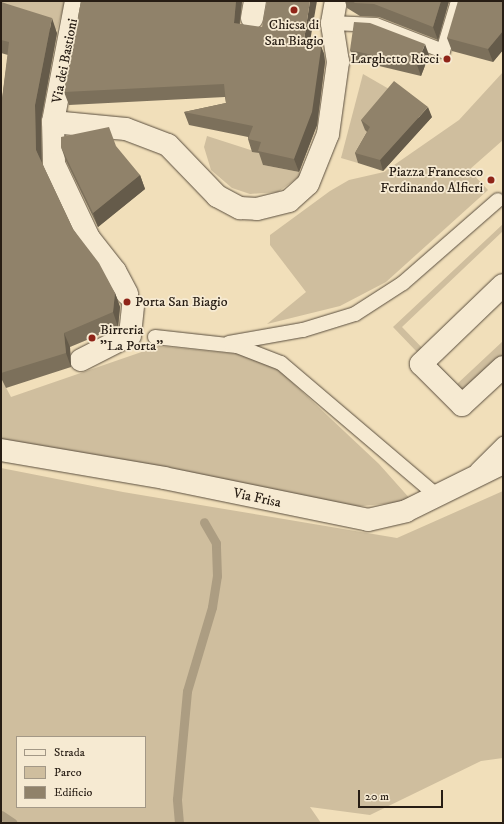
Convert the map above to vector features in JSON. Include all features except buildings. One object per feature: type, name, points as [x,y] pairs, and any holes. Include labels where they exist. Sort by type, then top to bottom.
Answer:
[{"type":"street","name":"Via dei Bastioni","points":[[76,1],[53,122],[54,164],[89,238],[130,300],[130,335],[81,360]]},
{"type":"street","points":[[53,122],[138,132],[178,152],[217,196],[240,208],[275,206],[299,195],[316,171],[328,134],[338,62],[332,23],[336,1]]},
{"type":"street","points":[[503,285],[421,364],[462,405],[503,367]]},
{"type":"street","name":"Via Frisa","points":[[1,450],[164,478],[368,520],[406,512],[464,483],[502,459]]},
{"type":"lane","points":[[332,23],[376,25],[443,50],[458,1]]},
{"type":"lane","points":[[223,344],[304,330],[355,314],[403,283],[498,200]]},
{"type":"lane","points":[[155,337],[223,344],[281,363],[437,496]]},
{"type":"green space","points":[[1,1],[65,1],[57,30],[9,7],[1,21]]},
{"type":"green space","points":[[503,72],[503,140],[469,170],[488,190],[386,282],[340,306],[267,324],[306,292],[270,245],[270,235],[330,191],[349,180],[384,172],[459,120]]},
{"type":"green space","points":[[363,74],[396,93],[358,163],[341,158]]},
{"type":"green space","points":[[207,136],[266,155],[263,165],[304,173],[278,192],[250,194],[232,188],[211,170],[204,147]]},
{"type":"green space","points":[[503,224],[503,231],[402,327],[457,384],[503,341],[503,360],[462,399],[393,327]]},
{"type":"green space","points":[[159,346],[247,355],[277,368],[379,464],[412,501],[353,507],[1,439],[1,378],[11,397]]},
{"type":"green space","points":[[1,468],[123,492],[397,538],[503,491],[503,758],[481,761],[370,815],[310,807],[321,823],[1,823]]},
{"type":"waterway","points":[[179,823],[177,799],[187,691],[212,607],[217,576],[216,543],[204,522]]},
{"type":"waterway","points":[[1,815],[13,823]]},
{"type":"place","name":"Chiesa di San Biagio","points":[[294,10]]},
{"type":"place","name":"Larghetto Ricci","points":[[447,59]]},
{"type":"place","name":"Piazza Francesco Ferdinando Alfieri","points":[[491,180]]},
{"type":"place","name":"Porta San Biagio","points":[[127,302]]},
{"type":"place","name":"Birreria \"La Porta\"","points":[[92,338]]}]
